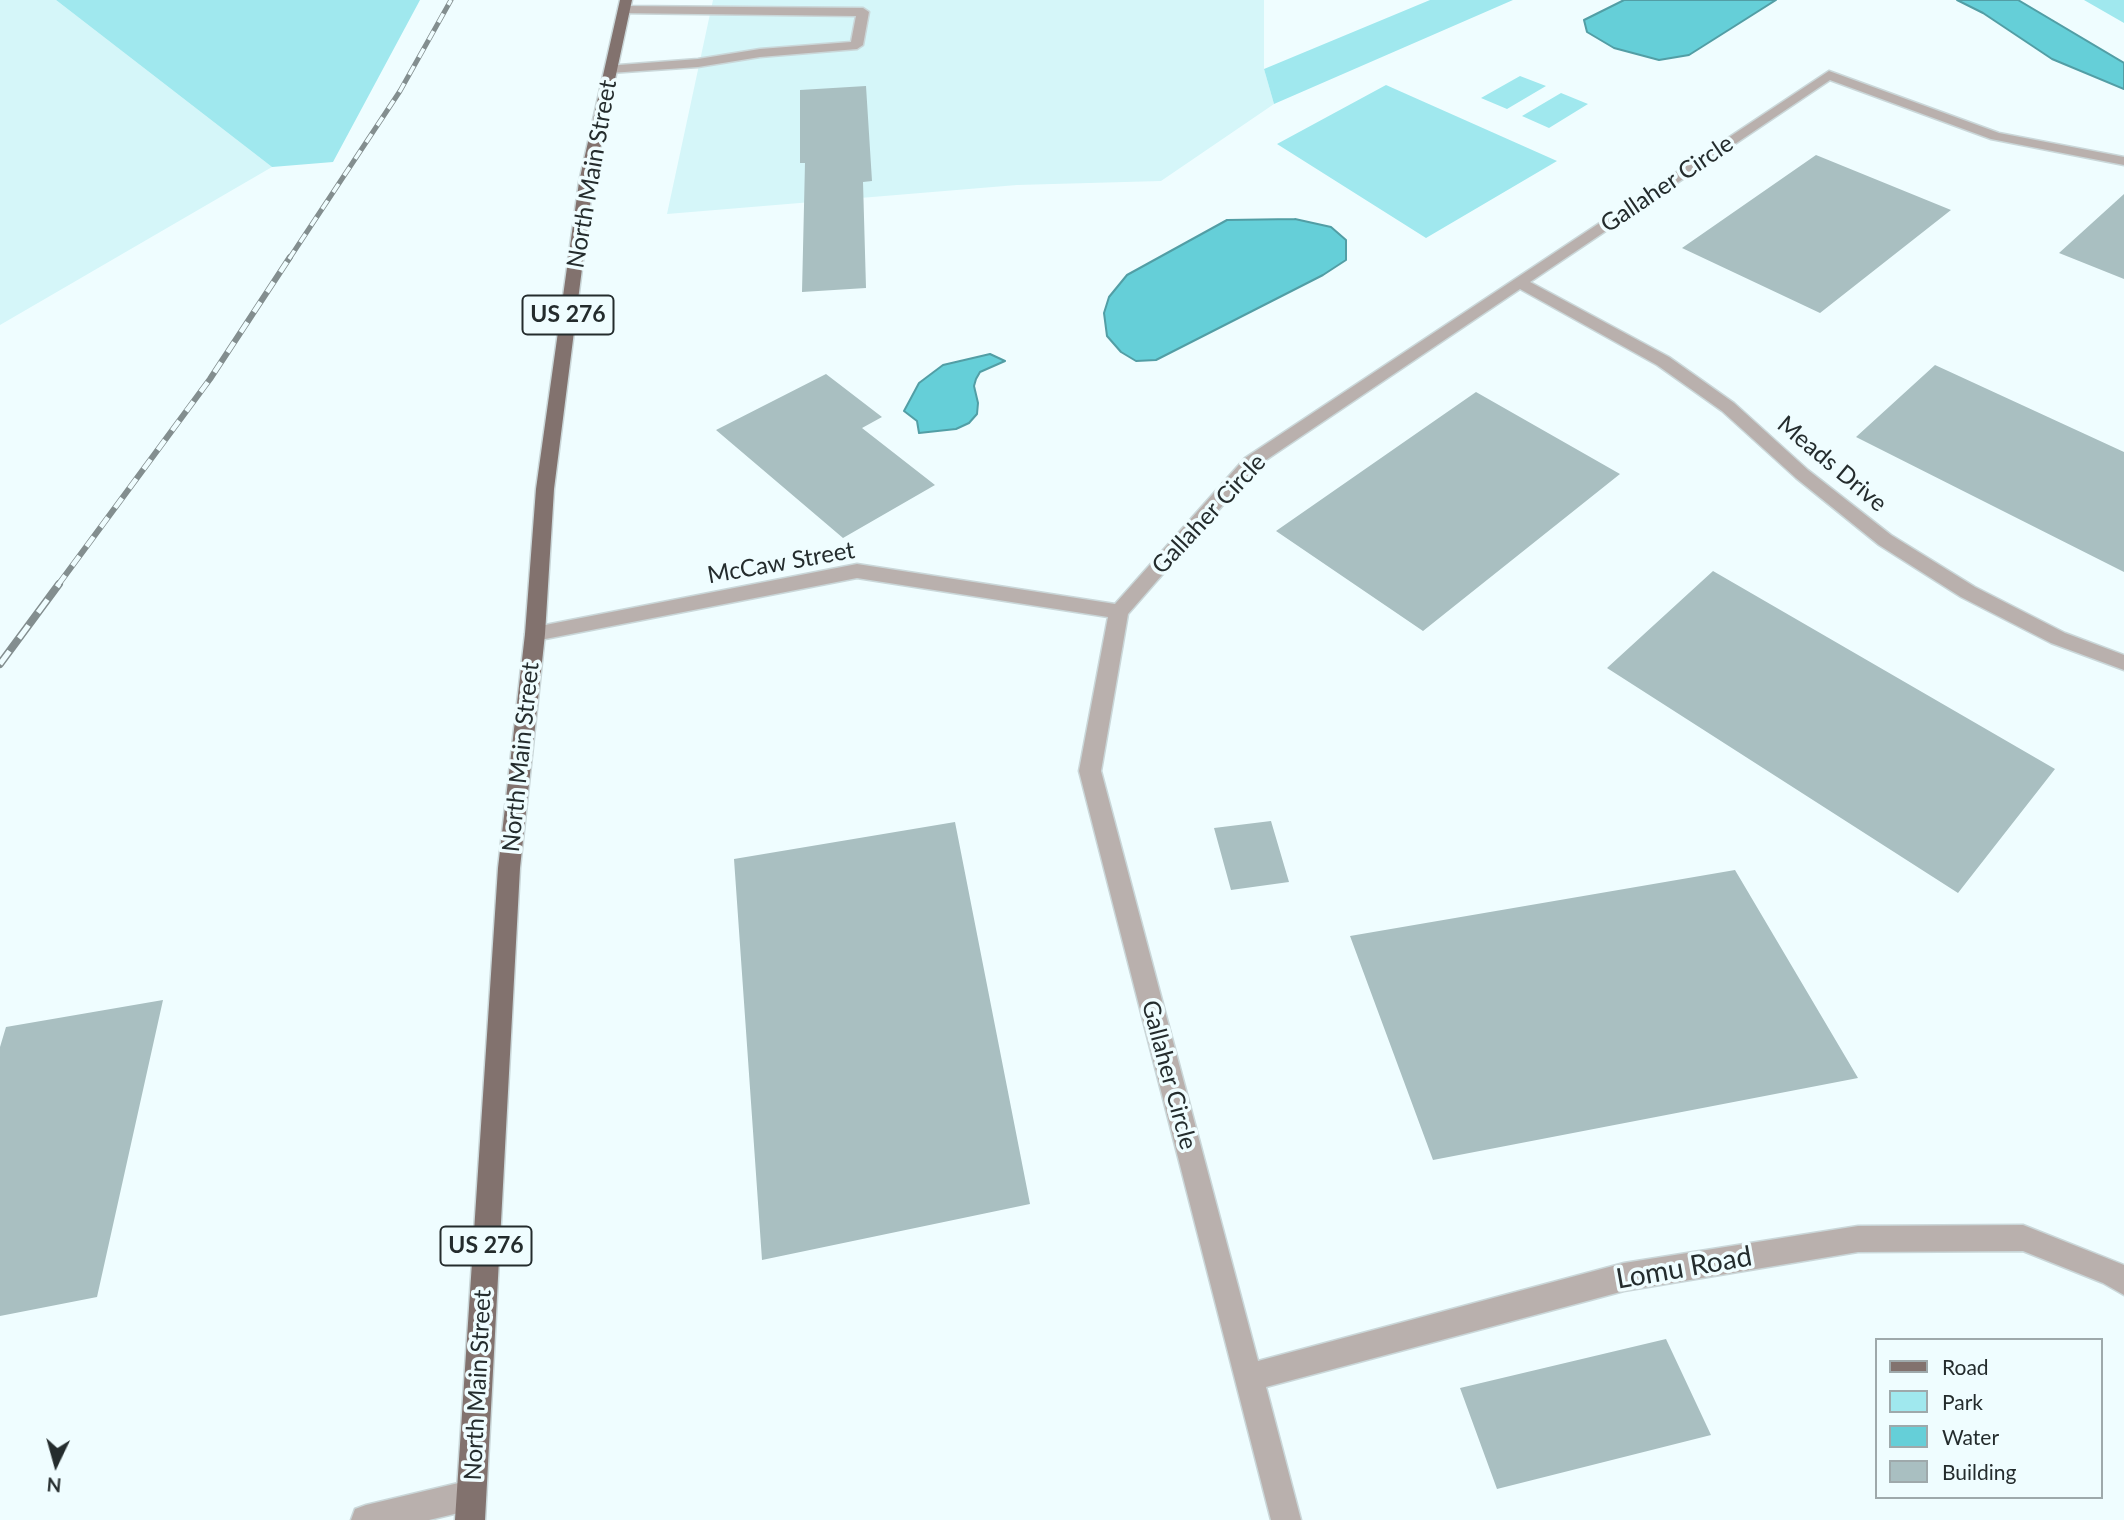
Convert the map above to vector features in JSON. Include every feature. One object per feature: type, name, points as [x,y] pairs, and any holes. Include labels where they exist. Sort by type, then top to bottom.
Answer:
[{"type":"main road","name":"North Main Street","points":[[470,1508],[509,868],[535,634],[545,489],[584,193],[625,5]]},
{"type":"street","points":[[610,69],[698,63],[760,53],[857,46],[863,12],[800,5],[625,5]]},
{"type":"street","name":"Gallaher Circle","points":[[1286,1520],[1090,771],[1119,612],[1251,461],[1829,75],[1996,136],[2124,161]]},
{"type":"street","name":"Meads Drive","points":[[1520,283],[1674,369],[1728,407],[1802,474],[1897,548],[2001,610],[2058,638],[2124,663]]},
{"type":"street","name":"McCaw Street","points":[[535,634],[858,571],[1119,612]]},
{"type":"street","name":"Lomu Road","points":[[1247,1378],[1624,1277],[1858,1239],[2023,1238],[2112,1273],[2124,1281]]},
{"type":"street","points":[[366,1520],[470,1508]]},
{"type":"shaded area","points":[[0,0],[56,0],[272,167],[0,325]]},
{"type":"shaded area","points":[[713,0],[1264,0],[1264,69],[1274,104],[1161,181],[1017,185],[667,214]]},
{"type":"green space","points":[[56,0],[420,0],[333,162],[272,167]]},
{"type":"green space","points":[[1430,0],[1513,0],[1274,104],[1264,69]]},
{"type":"green space","points":[[2084,0],[2124,0],[2124,23]]},
{"type":"green space","points":[[1520,76],[1546,86],[1507,109],[1481,98]]},
{"type":"green space","points":[[1386,85],[1557,161],[1426,238],[1277,144]]},
{"type":"green space","points":[[1561,93],[1588,104],[1549,128],[1522,116]]},
{"type":"water","points":[[1624,0],[1776,0],[1689,55],[1659,60],[1614,48],[1587,32],[1584,20]]},
{"type":"water","points":[[1957,0],[2018,0],[2124,63],[2124,89],[2052,59],[1983,13]]},
{"type":"water","points":[[1295,219],[1331,227],[1346,240],[1346,260],[1323,275],[1156,360],[1136,361],[1121,352],[1107,336],[1104,313],[1109,297],[1127,275],[1227,220]]},
{"type":"water","points":[[990,354],[1005,361],[980,372],[974,386],[978,403],[977,414],[969,423],[956,429],[919,433],[917,421],[904,411],[919,383],[943,365]]},
{"type":"building","points":[[866,86],[872,181],[863,182],[866,288],[802,292],[805,163],[800,163],[800,90]]},
{"type":"building","points":[[1816,155],[1951,210],[1820,313],[1682,248]]},
{"type":"building","points":[[2124,194],[2124,279],[2059,253]]},
{"type":"building","points":[[1935,365],[2124,452],[2124,572],[1856,437]]},
{"type":"building","points":[[826,374],[882,417],[862,428],[935,485],[843,538],[716,430]]},
{"type":"building","points":[[1476,392],[1620,474],[1423,631],[1276,531]]},
{"type":"building","points":[[1713,571],[2055,769],[1958,893],[1607,668]]},
{"type":"building","points":[[1271,821],[1289,882],[1231,890],[1214,828]]},
{"type":"building","points":[[955,822],[1030,1204],[762,1260],[734,859]]},
{"type":"building","points":[[1735,870],[1858,1078],[1433,1160],[1350,936]]},
{"type":"building","points":[[163,1000],[97,1297],[0,1316],[0,1047],[6,1027]]},
{"type":"building","points":[[1666,1339],[1711,1435],[1497,1489],[1460,1388]]},
{"type":"railway","points":[[289,259],[400,91],[451,0]]},
{"type":"railway","points":[[58,585],[210,379],[290,257]]},
{"type":"railway","points":[[0,664],[59,584]]}]
